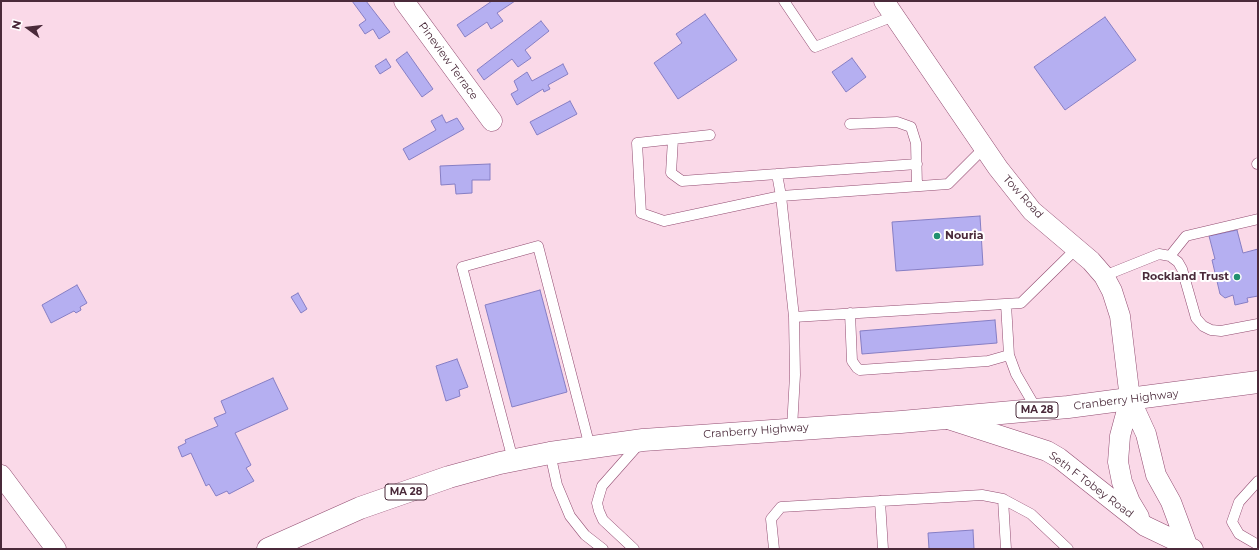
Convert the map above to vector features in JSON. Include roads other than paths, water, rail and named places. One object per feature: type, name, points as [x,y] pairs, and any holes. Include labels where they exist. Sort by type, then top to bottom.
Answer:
[{"type":"main road","name":"Cranberry Highway","points":[[268,549],[360,508],[449,478],[513,460],[550,453],[643,440],[1037,410],[1258,382]]},
{"type":"street","name":"Pineview Terrace","points":[[404,1],[492,121]]},
{"type":"street","name":"Tow Road","points":[[889,9],[998,168],[1032,211],[1077,248],[1104,276],[1112,291],[1120,316],[1130,399]]},
{"type":"street","name":"Seth F Tobey Road","points":[[1130,399],[1120,436],[1118,450],[1119,473],[1130,502],[1145,526]]},
{"type":"street","name":"Seth F Tobey Road","points":[[1130,399],[1146,434],[1156,475],[1171,502],[1190,547]]},
{"type":"street","name":"Seth F Tobey Road","points":[[944,418],[1047,451],[1059,458],[1145,526],[1190,547]]},
{"type":"street","points":[[1,475],[56,549]]},
{"type":"lane","points":[[784,1],[814,47],[889,9]]},
{"type":"lane","points":[[850,124],[897,122],[912,127],[916,143],[917,186]]},
{"type":"lane","points":[[710,135],[637,143],[641,213],[664,221],[781,196],[948,184],[984,148]]},
{"type":"lane","points":[[673,139],[671,173],[682,181],[916,164]]},
{"type":"lane","points":[[776,174],[781,196],[794,317],[795,375],[792,428]]},
{"type":"lane","points":[[1170,256],[1186,236],[1258,219]]},
{"type":"lane","points":[[513,460],[462,266],[538,246],[590,447]]},
{"type":"lane","points":[[794,317],[1022,303],[1077,248]]},
{"type":"lane","points":[[1104,276],[1159,254],[1170,256],[1178,262],[1182,269],[1196,318],[1203,326],[1211,330],[1221,331],[1258,324]]},
{"type":"lane","points":[[1006,304],[1009,355],[1016,374],[1037,410]]},
{"type":"lane","points":[[850,313],[852,361],[860,370],[988,362],[1009,355]]},
{"type":"lane","points":[[634,549],[603,520],[597,503],[602,486],[643,440]]},
{"type":"lane","points":[[550,453],[557,485],[570,516],[585,535],[604,549]]},
{"type":"lane","points":[[1258,481],[1239,502],[1232,522],[1238,534],[1258,545]]},
{"type":"lane","points":[[774,549],[771,518],[781,507],[982,495],[1003,499],[1031,514],[1068,549]]},
{"type":"lane","points":[[1003,499],[1006,549]]},
{"type":"lane","points":[[880,501],[884,549]]},
{"type":"place","name":"Nouria","points":[[937,236]]},
{"type":"place","name":"Rockland Trust","points":[[1237,277]]}]
